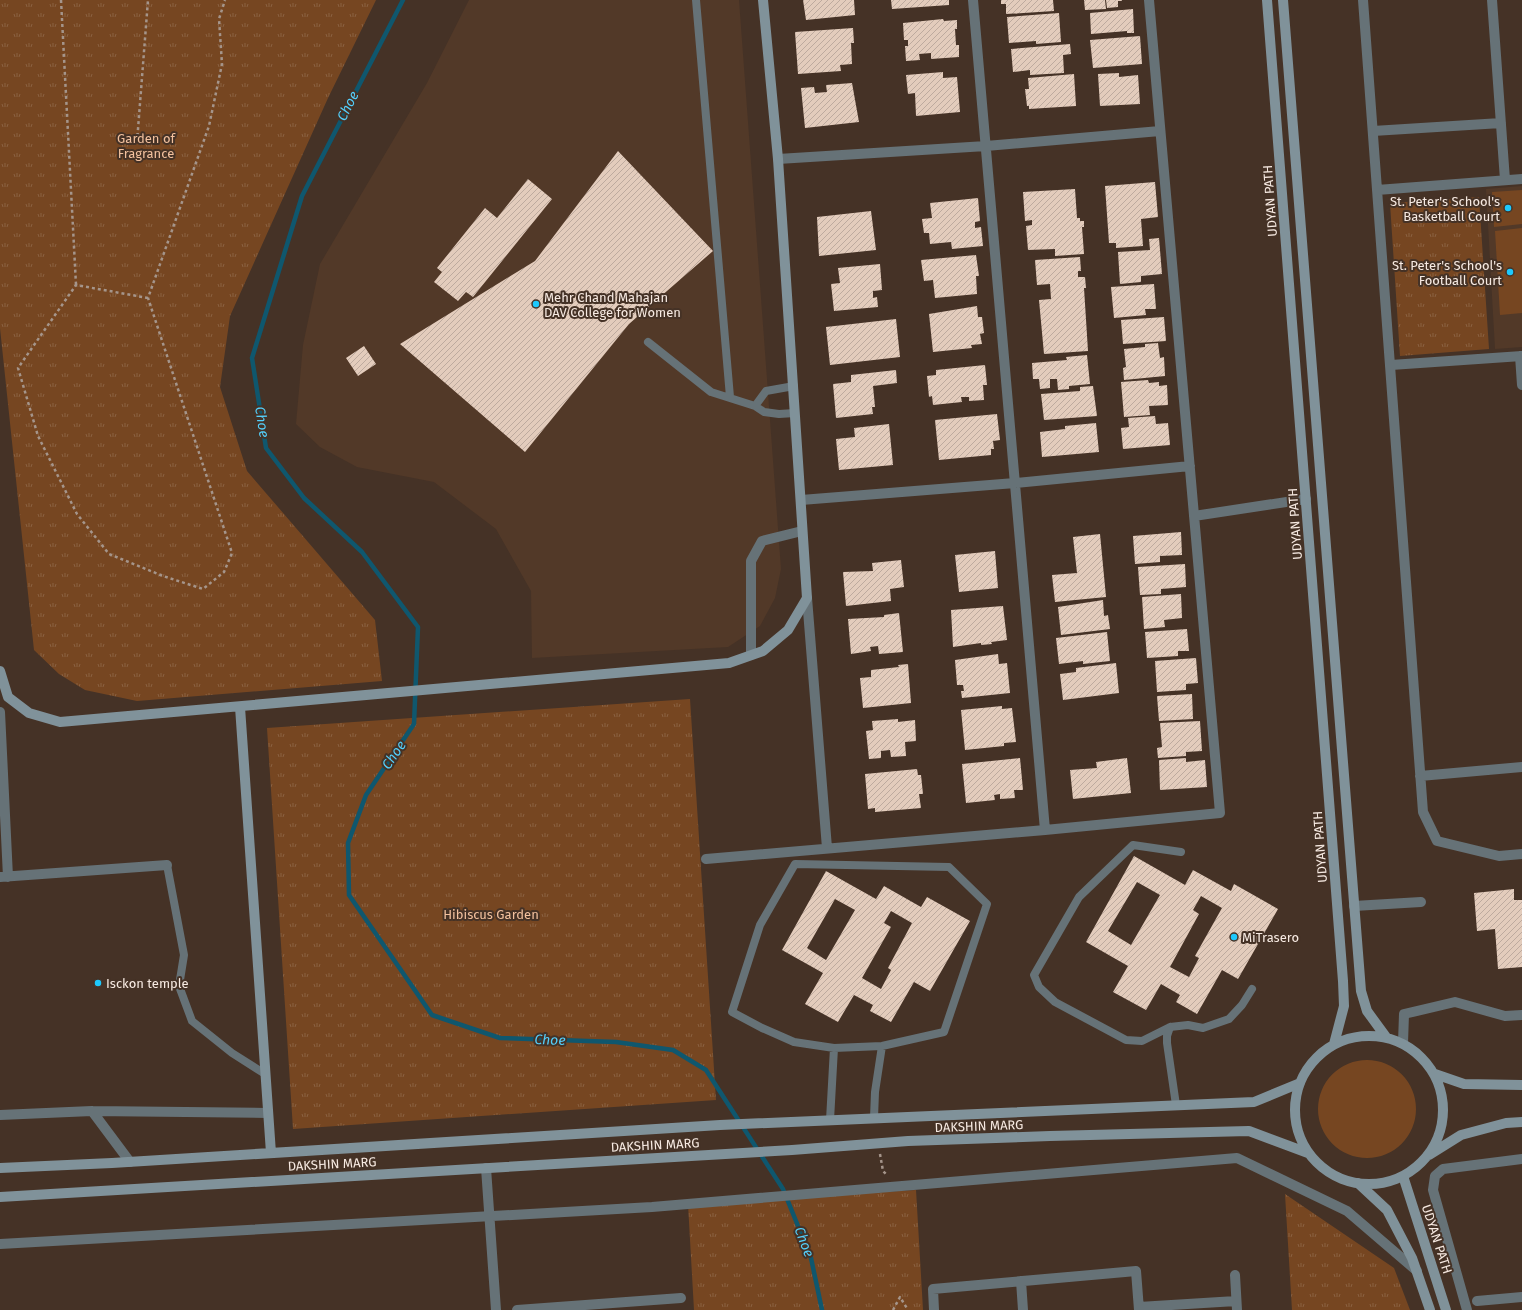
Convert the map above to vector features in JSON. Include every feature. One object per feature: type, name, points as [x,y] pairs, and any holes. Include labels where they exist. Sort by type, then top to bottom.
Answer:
[{"type":"main road","points":[[0,671],[8,697],[29,713],[60,722],[729,663],[763,651],[788,630],[807,598],[778,159],[763,0]]},
{"type":"main road","name":"UDYAN PATH","points":[[1267,0],[1343,981],[1344,1006],[1334,1044]]},
{"type":"main road","points":[[1283,0],[1361,991],[1367,1011],[1386,1037]]},
{"type":"main road","points":[[240,707],[271,1153]]},
{"type":"main road","points":[[1428,1156],[1441,1131],[1444,1112],[1442,1091],[1435,1074],[1428,1064],[1403,1043],[1378,1036],[1344,1040],[1334,1044],[1317,1057],[1309,1067],[1300,1083],[1295,1108],[1298,1130],[1308,1153],[1318,1164],[1331,1174],[1358,1184],[1391,1181],[1403,1176],[1413,1170],[1428,1156],[1461,1135],[1506,1123],[1522,1122]]},
{"type":"main road","points":[[1435,1074],[1464,1084],[1522,1085]]},
{"type":"main road","name":"DAKSHIN MARG","points":[[0,1168],[130,1162],[720,1125],[1254,1102],[1300,1083]]},
{"type":"main road","name":"DAKSHIN MARG","points":[[0,1197],[729,1154],[932,1140],[1249,1131],[1308,1153]]},
{"type":"main road","name":"UDYAN PATH","points":[[1403,1176],[1446,1310]]},
{"type":"main road","points":[[1358,1184],[1387,1210],[1412,1258],[1430,1310]]},
{"type":"street","points":[[974,0],[1045,830]]},
{"type":"street","points":[[706,859],[1045,830],[1220,813],[1149,0]]},
{"type":"street","points":[[1363,0],[1423,812],[1438,841],[1499,856],[1522,854]]},
{"type":"street","points":[[1492,0],[1505,180]]},
{"type":"street","points":[[1373,131],[1501,123]]},
{"type":"street","points":[[778,159],[986,146],[1160,131]]},
{"type":"street","points":[[1378,190],[1522,179]]},
{"type":"street","points":[[1391,365],[1521,356],[1522,385]]},
{"type":"street","points":[[801,500],[1015,483],[1190,466]]},
{"type":"street","points":[[1194,516],[1306,499]]},
{"type":"street","points":[[751,655],[751,561],[762,541],[802,531]]},
{"type":"street","points":[[807,598],[827,848]]},
{"type":"street","points":[[0,712],[4,877],[167,865]]},
{"type":"street","points":[[1420,776],[1522,767]]},
{"type":"street","points":[[1354,906],[1421,902]]},
{"type":"street","points":[[1403,1043],[1404,1014],[1455,1002],[1505,1016],[1522,1015]]},
{"type":"street","points":[[92,1111],[130,1162]]},
{"type":"street","points":[[0,1115],[92,1111],[268,1113]]},
{"type":"street","points":[[0,1244],[652,1207],[1237,1158],[1347,1211],[1417,1271]]},
{"type":"street","points":[[1467,1310],[1433,1190],[1435,1176],[1443,1169],[1522,1159]]},
{"type":"street","points":[[486,1168],[496,1310]]},
{"type":"street","points":[[934,1310],[933,1288],[1136,1271],[1139,1308],[1236,1305],[1235,1275]]},
{"type":"street","points":[[1021,1281],[1023,1310]]},
{"type":"street","points":[[1477,1301],[1522,1297]]},
{"type":"street","points":[[517,1310],[628,1306],[681,1298]]},
{"type":"lane","points":[[696,0],[730,397]]},
{"type":"lane","points":[[648,342],[711,392],[755,406],[764,412],[779,414],[795,412]]},
{"type":"lane","points":[[755,406],[766,391],[794,386]]},
{"type":"lane","points":[[1181,852],[1133,845],[1079,897],[1034,975],[1038,986],[1055,1002],[1126,1040],[1142,1041],[1170,1027],[1188,1025],[1203,1028],[1229,1019],[1242,1005],[1252,988]]},
{"type":"lane","points":[[795,864],[949,866],[987,904],[944,1032],[882,1046],[834,1048],[794,1042],[762,1028],[732,1012],[760,925],[795,864]]},
{"type":"lane","points":[[167,865],[184,955],[180,986],[192,1021],[232,1053],[265,1074]]},
{"type":"lane","points":[[1170,1027],[1167,1036],[1167,1043],[1176,1105]]},
{"type":"lane","points":[[874,1118],[875,1092],[882,1046]]},
{"type":"lane","points":[[830,1120],[834,1048]]},
{"type":"path","points":[[61,0],[76,285],[18,368],[38,436],[77,514],[109,554],[163,576],[203,589],[224,572],[232,553],[148,298],[209,126],[222,64],[219,19],[225,0]]},
{"type":"path","points":[[137,142],[148,0]]},
{"type":"path","points":[[76,285],[148,298]]},
{"type":"path","points":[[879,1151],[883,1171],[891,1178]]},
{"type":"path","points":[[893,1310],[900,1297],[908,1310]]},
{"type":"shaded area","name":"Mehr Chand Mahajan DAV College for Women","points":[[469,0],[739,0],[781,569],[775,598],[760,626],[728,647],[532,658],[531,591],[496,529],[434,482],[357,467],[320,447],[296,424],[303,345],[320,264],[427,83]]},
{"type":"shaded area","points":[[1522,186],[1522,347],[1495,349],[1486,189]]},
{"type":"green space","name":"Garden of Fragrance","points":[[0,0],[376,0],[328,98],[230,316],[220,387],[247,471],[375,620],[382,681],[137,701],[85,690],[59,674],[34,650],[0,328]]},
{"type":"green space","name":"St. Peter's School's Basketball Court","points":[[1522,190],[1522,224],[1494,227],[1492,192]]},
{"type":"green space","points":[[1479,197],[1489,349],[1400,356],[1390,203]]},
{"type":"green space","name":"St. Peter's School's Football Court","points":[[1522,228],[1522,313],[1500,315],[1495,231]]},
{"type":"green space","name":"Hibiscus Garden","points":[[690,699],[716,1100],[293,1129],[267,728]]},
{"type":"green space","points":[[1367,1060],[1386,1064],[1402,1074],[1412,1090],[1416,1109],[1412,1128],[1402,1144],[1386,1154],[1367,1158],[1348,1154],[1332,1144],[1322,1128],[1318,1109],[1322,1090],[1332,1074],[1348,1064]]},
{"type":"green space","points":[[916,1190],[923,1310],[694,1310],[688,1204]]},
{"type":"green space","points":[[1285,1194],[1394,1268],[1410,1310],[1292,1310]]},
{"type":"building","points":[[803,0],[854,0],[855,15],[806,20]]},
{"type":"building","points":[[891,0],[949,0],[949,5],[892,9]]},
{"type":"building","points":[[1001,0],[1053,0],[1054,11],[1006,14],[1006,4],[1001,4]]},
{"type":"building","points":[[1084,0],[1105,0],[1106,9],[1085,10]]},
{"type":"building","points":[[1106,0],[1122,1],[1118,1],[1118,7],[1107,8]]},
{"type":"building","points":[[1133,9],[1134,33],[1127,33],[1127,31],[1091,34],[1090,13]]},
{"type":"building","points":[[1059,13],[1061,42],[1036,44],[1036,41],[1009,43],[1007,17]]},
{"type":"building","points":[[943,19],[944,21],[957,20],[957,29],[955,29],[956,45],[959,45],[959,57],[931,59],[931,53],[919,54],[920,60],[906,61],[905,46],[908,46],[908,40],[904,40],[903,23]]},
{"type":"building","points":[[853,28],[854,43],[851,43],[852,64],[840,65],[841,71],[798,74],[795,32]]},
{"type":"building","points":[[1140,36],[1142,64],[1093,68],[1090,40]]},
{"type":"building","points":[[1070,44],[1071,54],[1063,55],[1064,73],[1030,75],[1030,70],[1013,72],[1011,49]]},
{"type":"building","points":[[943,72],[943,78],[957,77],[960,112],[916,116],[915,93],[908,94],[906,75]]},
{"type":"building","points":[[1119,73],[1119,77],[1138,75],[1140,104],[1100,106],[1098,74]]},
{"type":"building","points":[[1074,74],[1076,106],[1029,109],[1029,106],[1027,106],[1025,89],[1029,89],[1028,78]]},
{"type":"building","points":[[852,83],[859,122],[805,128],[801,88],[814,87],[815,93],[827,92],[826,85]]},
{"type":"building","points":[[618,151],[713,251],[629,324],[525,452],[400,344],[535,261]]},
{"type":"building","points":[[528,179],[552,199],[473,297],[466,292],[458,301],[434,282],[442,272],[437,268],[485,208],[497,218]]},
{"type":"building","points":[[1155,182],[1158,217],[1141,219],[1143,246],[1116,248],[1116,243],[1109,243],[1105,186]]},
{"type":"building","points":[[1075,189],[1077,218],[1080,218],[1080,221],[1084,221],[1084,227],[1082,227],[1084,254],[1055,256],[1055,249],[1028,250],[1026,226],[1032,225],[1032,220],[1025,221],[1023,192]]},
{"type":"building","points":[[978,198],[980,221],[975,222],[975,228],[981,227],[983,246],[952,249],[951,242],[930,244],[929,233],[924,233],[922,219],[932,218],[930,203]]},
{"type":"building","points":[[871,211],[876,250],[819,256],[817,217]]},
{"type":"building","points":[[1159,238],[1162,274],[1141,276],[1141,282],[1120,284],[1118,252],[1150,250],[1149,239]]},
{"type":"building","points":[[976,255],[979,276],[976,276],[977,294],[935,298],[933,280],[924,281],[921,260]]},
{"type":"building","points":[[1080,257],[1081,271],[1078,271],[1078,277],[1085,277],[1086,288],[1084,288],[1088,351],[1044,354],[1039,300],[1051,299],[1050,284],[1037,285],[1035,260]]},
{"type":"building","points":[[880,264],[882,290],[873,291],[873,298],[877,297],[878,307],[834,311],[831,284],[840,283],[838,268]]},
{"type":"building","points":[[1154,284],[1156,309],[1145,309],[1146,315],[1114,318],[1111,287]]},
{"type":"building","points":[[977,306],[978,317],[982,317],[984,333],[980,334],[982,344],[971,345],[972,348],[933,352],[929,314]]},
{"type":"building","points":[[1164,317],[1166,341],[1123,344],[1121,320]]},
{"type":"building","points":[[896,319],[900,357],[830,365],[826,327]]},
{"type":"building","points":[[1158,343],[1160,358],[1164,357],[1165,376],[1124,380],[1123,368],[1126,367],[1124,349],[1145,347],[1145,344]]},
{"type":"building","points":[[364,346],[376,364],[358,376],[346,358]]},
{"type":"building","points":[[1087,355],[1090,384],[1069,386],[1069,389],[1058,390],[1057,379],[1050,379],[1050,388],[1040,389],[1039,379],[1033,379],[1032,363],[1067,360],[1066,357]]},
{"type":"building","points":[[985,365],[987,385],[983,385],[984,400],[969,401],[969,397],[961,397],[962,402],[933,405],[932,396],[929,397],[927,376],[936,375],[936,370]]},
{"type":"building","points":[[896,370],[897,383],[873,386],[875,407],[872,407],[873,414],[836,418],[833,384],[851,382],[851,375]]},
{"type":"building","points":[[1148,380],[1149,383],[1159,382],[1159,386],[1167,385],[1168,405],[1149,406],[1150,415],[1124,417],[1121,382]]},
{"type":"building","points":[[1093,386],[1097,416],[1044,420],[1041,394],[1080,391],[1080,387]]},
{"type":"building","points":[[997,414],[1000,440],[993,441],[994,449],[991,449],[991,455],[939,460],[935,420]]},
{"type":"building","points":[[1155,416],[1156,424],[1168,423],[1170,445],[1123,449],[1121,428],[1129,427],[1128,418]]},
{"type":"building","points":[[1096,423],[1099,452],[1042,457],[1040,432],[1065,429],[1065,426]]},
{"type":"building","points":[[889,424],[893,465],[839,470],[836,439],[855,437],[854,428]]},
{"type":"building","points":[[1181,532],[1182,555],[1160,556],[1160,562],[1135,564],[1133,536]]},
{"type":"building","points":[[1100,534],[1106,597],[1055,602],[1052,575],[1077,573],[1073,537]]},
{"type":"building","points":[[995,551],[998,588],[959,592],[955,555]]},
{"type":"building","points":[[901,560],[904,587],[890,589],[891,601],[846,606],[843,572],[873,571],[872,563]]},
{"type":"building","points":[[1185,564],[1186,587],[1161,589],[1161,594],[1140,595],[1138,567]]},
{"type":"building","points":[[1181,594],[1182,618],[1164,620],[1165,627],[1144,629],[1142,597]]},
{"type":"building","points":[[1103,600],[1104,616],[1108,615],[1110,629],[1061,635],[1058,607]]},
{"type":"building","points":[[1003,606],[1007,640],[991,642],[992,644],[981,645],[981,643],[953,647],[951,610]]},
{"type":"building","points":[[899,613],[903,652],[879,654],[878,646],[870,647],[871,651],[851,654],[848,619],[884,617],[884,615]]},
{"type":"building","points":[[1187,629],[1189,651],[1178,651],[1178,656],[1147,658],[1145,632]]},
{"type":"building","points":[[1107,632],[1110,661],[1083,664],[1083,661],[1059,664],[1056,638]]},
{"type":"building","points":[[998,654],[999,664],[1007,663],[1010,693],[962,698],[961,691],[964,691],[963,685],[957,685],[955,660]]},
{"type":"building","points":[[1196,658],[1198,683],[1186,684],[1186,690],[1157,692],[1155,661]]},
{"type":"building","points":[[1116,663],[1119,693],[1063,700],[1060,674],[1076,672],[1076,668]]},
{"type":"building","points":[[908,664],[911,703],[863,708],[860,678],[871,677],[871,670],[899,667],[898,665]]},
{"type":"building","points":[[1192,694],[1193,719],[1159,721],[1157,696]]},
{"type":"building","points":[[1002,706],[1002,709],[1012,708],[1016,742],[1004,743],[1004,746],[965,750],[961,710]]},
{"type":"building","points":[[898,719],[898,722],[915,720],[916,741],[905,742],[906,756],[891,757],[890,750],[881,751],[881,758],[869,759],[866,731],[873,730],[872,721]]},
{"type":"building","points":[[1200,721],[1202,751],[1186,752],[1186,756],[1158,758],[1157,748],[1162,747],[1160,723]]},
{"type":"building","points":[[1020,758],[1023,790],[1014,790],[1015,798],[1000,799],[1000,794],[994,795],[995,800],[966,803],[962,764]]},
{"type":"building","points":[[1127,758],[1131,793],[1073,799],[1070,770],[1097,768],[1096,762]]},
{"type":"building","points":[[1186,758],[1186,762],[1205,760],[1207,787],[1160,790],[1159,760]]},
{"type":"building","points":[[917,769],[918,775],[921,775],[923,794],[919,794],[921,808],[875,812],[875,808],[868,809],[865,774]]},
{"type":"building","name":"MiTrasero","points":[[1134,856],[1185,885],[1193,870],[1231,891],[1234,884],[1278,909],[1238,979],[1222,970],[1197,1014],[1176,1002],[1180,995],[1161,984],[1146,1010],[1113,992],[1128,966],[1086,942]],"holes":[[[1137,882],[1160,895],[1131,945],[1108,931]],[[1201,896],[1222,908],[1195,956],[1199,958],[1189,977],[1170,967],[1199,914],[1193,910]]]},
{"type":"building","points":[[826,871],[876,899],[884,886],[921,907],[927,897],[970,921],[930,991],[914,982],[891,1022],[870,1011],[873,1005],[854,995],[838,1022],[805,1004],[823,973],[782,950]],"holes":[[[835,899],[855,910],[826,960],[807,948]],[[891,911],[912,923],[888,968],[891,970],[881,989],[862,978],[891,927],[884,923]]]},
{"type":"building","points":[[1514,889],[1514,900],[1522,900],[1522,967],[1498,969],[1495,929],[1477,931],[1474,893]]},
{"type":"waterway","name":"Choe","points":[[403,0],[302,196],[252,358],[266,448],[304,498],[362,552],[418,627],[414,724],[366,795],[348,843],[349,895],[432,1015],[500,1038],[616,1042],[673,1050],[706,1070],[783,1189],[811,1258],[822,1310]]},
{"type":"place","name":"St. Peter's School's Basketball Court","points":[[1508,208]]},
{"type":"place","name":"St. Peter's School's Football Court","points":[[1510,272]]},
{"type":"place","name":"Mehr Chand Mahajan DAV College for Women","points":[[536,304]]},
{"type":"place","name":"MiTrasero","points":[[1234,937]]},
{"type":"place","name":"Isckon temple","points":[[98,983]]}]
